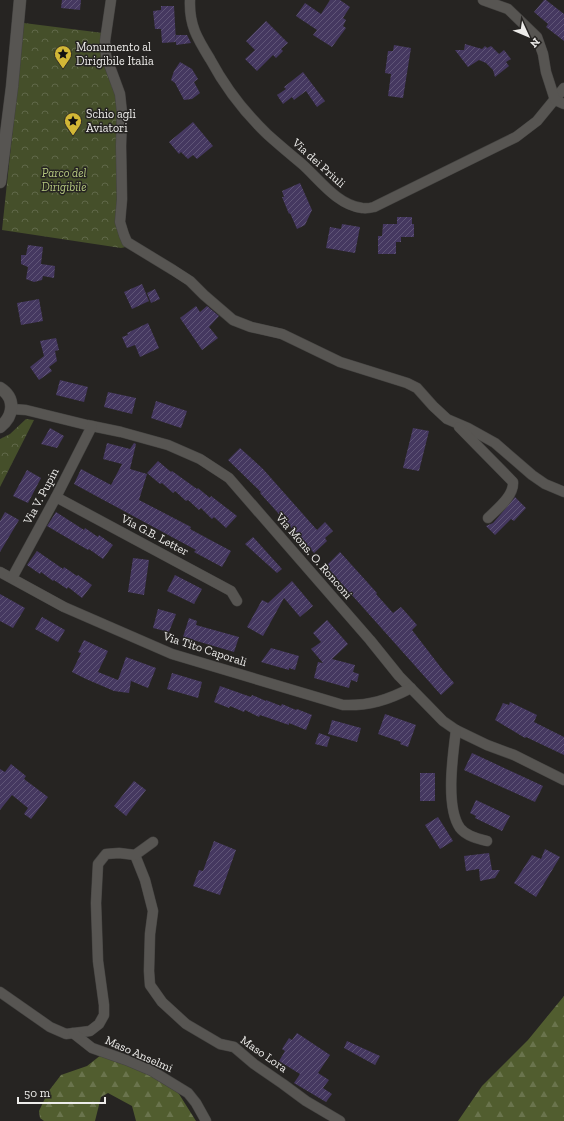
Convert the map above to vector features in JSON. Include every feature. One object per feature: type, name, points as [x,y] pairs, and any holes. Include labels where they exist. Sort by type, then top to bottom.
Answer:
[{"type":"street","points":[[0,182],[12,87],[20,0]]},
{"type":"street","points":[[111,0],[105,41],[106,56],[120,94],[122,113],[122,199],[120,222],[128,242],[190,281],[204,296],[233,320],[251,327],[282,334],[340,362],[407,383],[417,388],[446,418],[495,443],[544,484],[564,492]]},
{"type":"street","name":"Via dei Priuli","points":[[190,0],[190,12],[195,34],[218,75],[235,98],[268,134],[303,164],[331,192],[352,206],[363,208],[374,207],[516,137],[560,102],[564,88]]},
{"type":"street","points":[[483,0],[508,9],[537,38],[543,54],[546,72],[560,102]]},
{"type":"street","points":[[0,388],[10,397],[12,409],[6,423],[0,427]]},
{"type":"street","name":"Via Mons. O. Ronconi","points":[[12,409],[26,410],[121,432],[168,445],[200,460],[229,478],[411,688],[443,721],[456,730],[487,745],[514,755],[564,780]]},
{"type":"street","points":[[455,423],[513,482],[513,487],[510,494],[488,518]]},
{"type":"street","name":"Via V. Pupin","points":[[12,578],[56,497],[92,426]]},
{"type":"street","name":"Via G.B. Letter","points":[[56,497],[231,591],[237,601]]},
{"type":"street","name":"Via Tito Caporali","points":[[0,572],[64,607],[172,654],[343,706],[356,706],[380,702],[411,688]]},
{"type":"street","points":[[456,730],[452,761],[451,792],[455,818],[460,828],[472,837],[487,841]]},
{"type":"street","points":[[0,992],[50,1027],[66,1034],[90,1031],[99,1024],[104,1015],[98,961],[96,903],[98,864],[106,854],[119,853],[135,855],[152,842]]},
{"type":"street","name":"Maso Lora","points":[[135,855],[145,880],[153,911],[150,934],[150,985],[162,1002],[186,1024],[220,1044],[234,1047],[254,1064],[306,1101],[340,1121]]},
{"type":"street","name":"Maso Anselmi","points":[[73,1033],[92,1048],[126,1060],[152,1072],[188,1093],[196,1102],[206,1121]]},
{"type":"green space","name":"Parco del Dirigibile","points":[[24,23],[103,33],[118,94],[126,247],[121,248],[2,230]]},
{"type":"green space","points":[[26,419],[34,420],[0,487],[0,439],[10,434]]},
{"type":"green space","points":[[564,996],[564,1121],[458,1121],[482,1086],[528,1040]]},
{"type":"green space","points":[[101,1055],[165,1081],[179,1094],[196,1121],[136,1121],[132,1106],[108,1093],[101,1097],[95,1121],[44,1121],[40,1118],[39,1111],[48,1092],[61,1075],[87,1066]]},
{"type":"building","points":[[62,0],[81,0],[80,10],[61,8]]},
{"type":"building","points":[[330,0],[340,0],[350,7],[343,18],[346,20],[343,26],[346,28],[332,47],[313,35],[317,30],[296,16],[305,3],[321,14]]},
{"type":"building","points":[[544,0],[564,14],[564,41],[546,27],[548,24],[534,12]]},
{"type":"building","points":[[161,6],[174,6],[176,42],[162,43],[161,29],[155,29],[153,11],[161,10]]},
{"type":"building","points":[[266,21],[288,43],[281,49],[283,51],[276,58],[273,55],[257,71],[245,59],[255,50],[246,41]]},
{"type":"building","points":[[176,35],[187,35],[191,43],[176,45]]},
{"type":"building","points":[[465,44],[482,49],[485,46],[487,48],[491,46],[499,54],[504,50],[511,59],[506,62],[509,66],[495,77],[493,70],[486,63],[479,60],[468,67],[455,50],[464,50]]},
{"type":"building","points":[[394,45],[411,48],[403,98],[388,96],[391,74],[385,73],[388,51],[393,51]]},
{"type":"building","points":[[180,62],[192,69],[198,79],[194,82],[200,93],[192,99],[184,100],[175,83],[171,80],[174,71]]},
{"type":"building","points":[[303,72],[325,101],[317,107],[306,91],[294,100],[292,97],[283,104],[277,95],[286,89],[284,87]]},
{"type":"building","points":[[193,122],[213,146],[197,159],[193,155],[188,159],[181,152],[179,154],[169,142]]},
{"type":"building","points":[[300,183],[312,210],[305,225],[297,229],[282,197],[284,197],[282,191]]},
{"type":"building","points":[[397,217],[412,217],[412,224],[414,224],[414,237],[401,237],[401,242],[396,242],[396,254],[378,254],[378,236],[382,236],[383,224],[397,224]]},
{"type":"building","points":[[342,224],[360,227],[355,253],[326,248],[330,227],[341,229]]},
{"type":"building","points":[[28,245],[43,247],[41,264],[55,266],[54,278],[43,276],[42,280],[34,282],[26,279],[28,267],[21,264],[21,255],[26,255]]},
{"type":"building","points":[[142,284],[149,301],[132,309],[124,292]]},
{"type":"building","points":[[155,289],[160,299],[151,303],[147,293]]},
{"type":"building","points":[[39,299],[43,321],[21,325],[17,303]]},
{"type":"building","points":[[196,306],[200,312],[207,306],[219,316],[209,327],[218,338],[202,350],[180,318]]},
{"type":"building","points":[[148,323],[159,348],[140,357],[135,345],[127,348],[122,337]]},
{"type":"building","points":[[56,338],[59,350],[55,351],[57,361],[49,367],[52,371],[39,380],[30,367],[44,356],[40,341]]},
{"type":"building","points":[[60,380],[88,387],[84,402],[56,395]]},
{"type":"building","points":[[108,392],[136,398],[132,414],[104,407]]},
{"type":"building","points":[[156,401],[187,411],[181,428],[151,418]]},
{"type":"building","points":[[50,428],[64,436],[57,448],[41,444]]},
{"type":"building","points":[[413,428],[429,431],[419,471],[403,468]]},
{"type":"building","points":[[107,443],[130,449],[134,443],[136,444],[130,469],[147,474],[139,500],[191,527],[190,529],[231,551],[222,567],[194,552],[196,550],[74,484],[81,469],[111,485],[122,464],[103,459]]},
{"type":"building","points":[[240,448],[263,469],[317,530],[325,522],[333,531],[325,538],[327,541],[314,553],[260,493],[261,492],[228,460]]},
{"type":"building","points":[[158,461],[171,472],[172,471],[197,489],[198,488],[210,498],[211,496],[237,516],[226,528],[214,517],[212,519],[201,508],[199,510],[175,491],[173,493],[162,483],[160,484],[147,473]]},
{"type":"building","points":[[27,470],[41,478],[28,503],[13,496]]},
{"type":"building","points":[[515,497],[526,508],[514,521],[511,519],[495,535],[486,526],[493,523]]},
{"type":"building","points":[[5,512],[19,520],[0,552],[0,521]]},
{"type":"building","points":[[56,512],[84,530],[85,528],[98,537],[99,535],[113,545],[103,559],[89,549],[88,550],[47,526]]},
{"type":"building","points":[[253,537],[282,569],[277,573],[245,544]]},
{"type":"building","points":[[37,551],[63,569],[64,567],[92,585],[82,598],[68,587],[67,589],[41,572],[40,574],[27,565]]},
{"type":"building","points":[[340,552],[393,613],[401,607],[417,625],[412,630],[454,683],[441,695],[326,566]]},
{"type":"building","points":[[133,558],[149,560],[144,595],[128,592]]},
{"type":"building","points":[[175,575],[202,589],[194,604],[167,591]]},
{"type":"building","points":[[292,581],[313,606],[300,617],[284,598],[263,636],[247,627],[262,600],[268,603]]},
{"type":"building","points":[[0,594],[25,608],[13,628],[0,621]]},
{"type":"building","points":[[158,609],[176,614],[169,632],[153,628]]},
{"type":"building","points":[[42,617],[65,630],[58,642],[35,629]]},
{"type":"building","points":[[189,618],[197,621],[196,625],[239,637],[234,652],[183,637]]},
{"type":"building","points":[[327,620],[348,644],[332,659],[355,665],[353,672],[359,674],[357,682],[351,680],[349,688],[314,678],[318,662],[323,663],[311,649],[321,642],[313,633]]},
{"type":"building","points":[[84,640],[108,651],[98,672],[118,680],[126,657],[156,668],[148,688],[131,681],[129,693],[114,691],[72,672],[81,653],[78,652]]},
{"type":"building","points":[[271,648],[299,656],[295,670],[289,668],[289,670],[261,662]]},
{"type":"building","points":[[172,673],[202,682],[198,698],[167,689]]},
{"type":"building","points":[[220,686],[251,697],[252,695],[281,706],[282,704],[312,715],[306,730],[289,723],[289,725],[260,715],[259,717],[245,710],[244,712],[230,706],[229,708],[214,702]]},
{"type":"building","points":[[510,702],[537,715],[534,722],[564,737],[564,755],[526,737],[525,738],[495,720],[503,703],[509,705]]},
{"type":"building","points":[[385,714],[416,725],[408,747],[400,744],[401,742],[378,734]]},
{"type":"building","points":[[332,720],[361,728],[357,742],[328,734]]},
{"type":"building","points":[[319,733],[330,737],[327,747],[315,744]]},
{"type":"building","points":[[472,753],[543,786],[535,802],[464,770]]},
{"type":"building","points":[[11,764],[26,776],[24,779],[48,797],[31,819],[24,814],[28,808],[12,795],[0,810],[0,769],[5,772]]},
{"type":"building","points":[[420,773],[435,773],[435,801],[420,801]]},
{"type":"building","points":[[134,781],[146,790],[126,816],[114,806]]},
{"type":"building","points":[[476,800],[510,816],[502,831],[475,818],[476,816],[470,813]]},
{"type":"building","points":[[438,817],[453,841],[440,849],[425,825]]},
{"type":"building","points":[[214,841],[236,850],[220,895],[193,886],[199,870],[203,871]]},
{"type":"building","points":[[545,849],[560,857],[536,897],[514,883],[532,855],[541,859]]},
{"type":"building","points":[[489,853],[492,870],[500,870],[495,878],[480,881],[479,869],[466,871],[464,856]]},
{"type":"building","points":[[297,1033],[330,1055],[318,1073],[329,1080],[323,1088],[332,1094],[326,1102],[294,1083],[300,1074],[279,1061],[285,1051],[282,1049],[289,1038],[292,1040]]},
{"type":"building","points":[[347,1041],[380,1056],[375,1065],[344,1048]]},
{"type":"place","name":"Monumento al Dirigibile Italia","points":[[63,69]]},
{"type":"place","name":"Schio agli Aviatori","points":[[73,136]]}]
